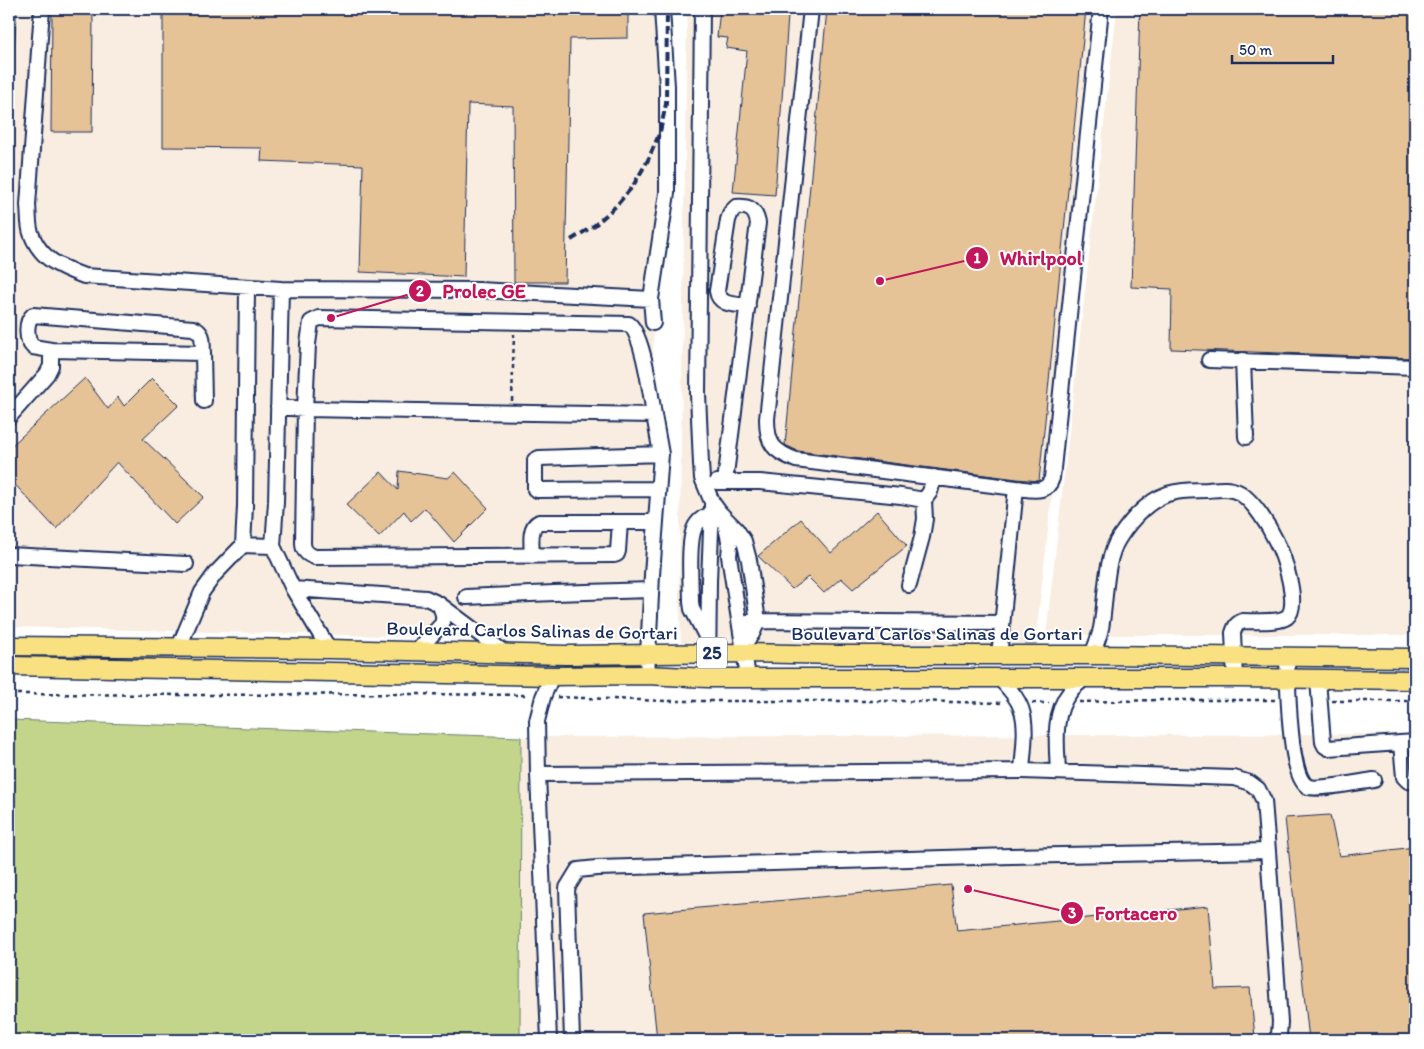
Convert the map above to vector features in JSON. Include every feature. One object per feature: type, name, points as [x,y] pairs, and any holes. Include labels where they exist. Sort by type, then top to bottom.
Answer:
[{"type":"main road","name":"Boulevard Carlos Salinas de Gortari","points":[[9,646],[329,649],[566,655],[648,654],[708,646],[744,649],[999,656],[1415,658]]},
{"type":"main road","name":"25","points":[[9,666],[552,676],[647,675],[708,678],[1415,680]]},
{"type":"street","points":[[42,9],[28,205],[30,231],[40,251],[61,268],[84,276],[281,289],[479,290],[651,299]]},
{"type":"street","points":[[653,323],[651,299],[667,193],[667,86],[662,9]]},
{"type":"street","points":[[702,9],[698,394],[701,464],[704,482],[714,510],[725,523],[728,534],[748,677]]},
{"type":"street","points":[[812,9],[766,419],[767,432],[772,446],[781,455],[796,460],[1036,490],[1046,488],[1050,485],[1052,478],[1101,9]]},
{"type":"street","points":[[725,482],[748,306],[758,222],[751,208],[744,206],[736,207],[731,212],[728,220],[717,291],[721,301],[748,306]]},
{"type":"street","points":[[179,647],[202,592],[215,574],[243,545],[247,287]]},
{"type":"street","points":[[281,289],[276,502],[273,546],[292,589],[329,649]]},
{"type":"street","points":[[203,353],[33,348],[28,339],[29,320],[33,315],[193,328],[200,331],[202,335],[203,353],[204,401]]},
{"type":"street","points":[[620,522],[618,551],[616,555],[310,555],[305,551],[303,544],[305,408],[311,322],[319,318],[514,321],[629,324],[633,327],[641,348],[660,454],[647,675]]},
{"type":"street","points":[[9,417],[47,374],[51,366],[51,350]]},
{"type":"street","points":[[1209,360],[1415,367]]},
{"type":"street","points":[[1243,360],[1246,437]]},
{"type":"street","points":[[278,407],[654,415]]},
{"type":"street","points":[[658,489],[537,490],[535,488],[534,464],[535,460],[539,458],[660,454]]},
{"type":"street","points":[[909,585],[922,537],[925,519],[924,500],[930,492],[934,477]]},
{"type":"street","points":[[704,482],[760,482],[924,500]]},
{"type":"street","points":[[999,656],[1016,488]]},
{"type":"street","points":[[1092,655],[1102,624],[1112,552],[1126,528],[1143,510],[1161,496],[1176,492],[1227,489],[1239,492],[1266,522],[1277,542],[1290,582],[1293,603],[1291,613],[1279,620],[1243,621],[1237,623],[1233,633],[1235,678]]},
{"type":"street","points":[[708,678],[709,581],[714,510]]},
{"type":"street","points":[[708,646],[692,609],[692,536],[698,523],[714,510]]},
{"type":"street","points":[[714,510],[736,529],[744,542],[749,560],[758,621],[744,649]]},
{"type":"street","points":[[532,556],[532,530],[536,523],[656,522]]},
{"type":"street","points":[[243,545],[273,546]]},
{"type":"street","points":[[9,555],[186,564]]},
{"type":"street","points":[[709,581],[733,580]]},
{"type":"street","points":[[292,589],[426,598],[439,604],[505,653]]},
{"type":"street","points":[[466,597],[651,590]]},
{"type":"street","points":[[417,651],[442,624],[444,619],[443,612],[439,604]]},
{"type":"street","points":[[692,609],[709,609]]},
{"type":"street","points":[[740,621],[1002,623]]},
{"type":"street","points":[[1287,657],[1293,746],[1299,775],[1303,783],[1308,787],[1318,788],[1374,780]]},
{"type":"street","points":[[549,1040],[537,721],[552,676]]},
{"type":"street","points":[[1000,679],[1012,691],[1025,722],[1022,771]]},
{"type":"street","points":[[1058,772],[1057,724],[1063,703],[1070,692],[1084,679]]},
{"type":"street","points":[[1318,680],[1323,742],[1328,748],[1415,742]]},
{"type":"street","points":[[1401,744],[1404,777],[1408,782],[1415,782]]},
{"type":"street","points":[[538,774],[1022,771],[1234,778],[1250,783],[1258,789],[1264,801],[1280,1022],[1279,1034],[1275,1040]]},
{"type":"street","points":[[572,1040],[567,888],[578,870],[1001,856],[1268,851]]},
{"type":"path","points":[[512,412],[514,321]]},
{"type":"path","points":[[9,694],[410,694],[544,696],[664,701],[1063,703],[1248,699],[1289,701]]},
{"type":"path","points":[[1319,701],[1415,701]]},
{"type":"shaded area","points":[[9,9],[664,9],[644,642],[9,627]]},
{"type":"shaded area","points":[[687,9],[1107,9],[1035,645],[681,645],[679,593]]},
{"type":"shaded area","points":[[1117,9],[1415,9],[1415,635],[1046,635]]},
{"type":"shaded area","points":[[1415,734],[1415,1040],[520,1040],[521,737]]},
{"type":"green space","points":[[9,9],[17,9],[9,119]]},
{"type":"green space","points":[[9,720],[521,737],[520,1040],[9,1040]]},
{"type":"building","points":[[163,9],[628,9],[628,38],[570,39],[565,282],[514,282],[513,106],[468,104],[464,277],[360,272],[363,165],[261,161],[262,148],[163,147]]},
{"type":"building","points":[[720,9],[784,9],[784,16],[788,16],[775,195],[733,192],[747,51],[726,48],[728,38],[717,37]]},
{"type":"building","points":[[827,9],[1086,9],[1039,481],[798,451],[785,445]]},
{"type":"building","points":[[1140,9],[1415,9],[1415,358],[1171,349],[1172,289],[1131,287]]},
{"type":"building","points":[[52,11],[93,13],[92,132],[51,132]]},
{"type":"building","points":[[85,378],[108,409],[118,397],[124,406],[152,378],[179,405],[143,439],[204,497],[175,524],[117,462],[56,529],[9,478],[9,448]]},
{"type":"building","points":[[399,471],[448,478],[455,472],[488,508],[454,542],[425,508],[411,521],[404,511],[379,537],[346,505],[381,472],[398,490]]},
{"type":"building","points":[[877,511],[907,546],[853,589],[841,578],[824,593],[808,577],[792,589],[758,556],[801,519],[831,553]]},
{"type":"building","points":[[1330,815],[1339,856],[1415,847],[1415,1040],[1309,1040],[1285,818]]},
{"type":"building","points":[[951,885],[957,931],[1208,906],[1215,989],[1250,988],[1255,1037],[1229,1040],[657,1040],[644,913]]},
{"type":"railway","points":[[571,240],[595,225],[616,206],[633,186],[648,160],[660,132],[666,104],[667,9]]},
{"type":"place","name":"Whirlpool","points":[[880,281]]},
{"type":"place","name":"Prolec GE","points":[[331,318]]},
{"type":"place","name":"Fortacero","points":[[968,889]]}]
